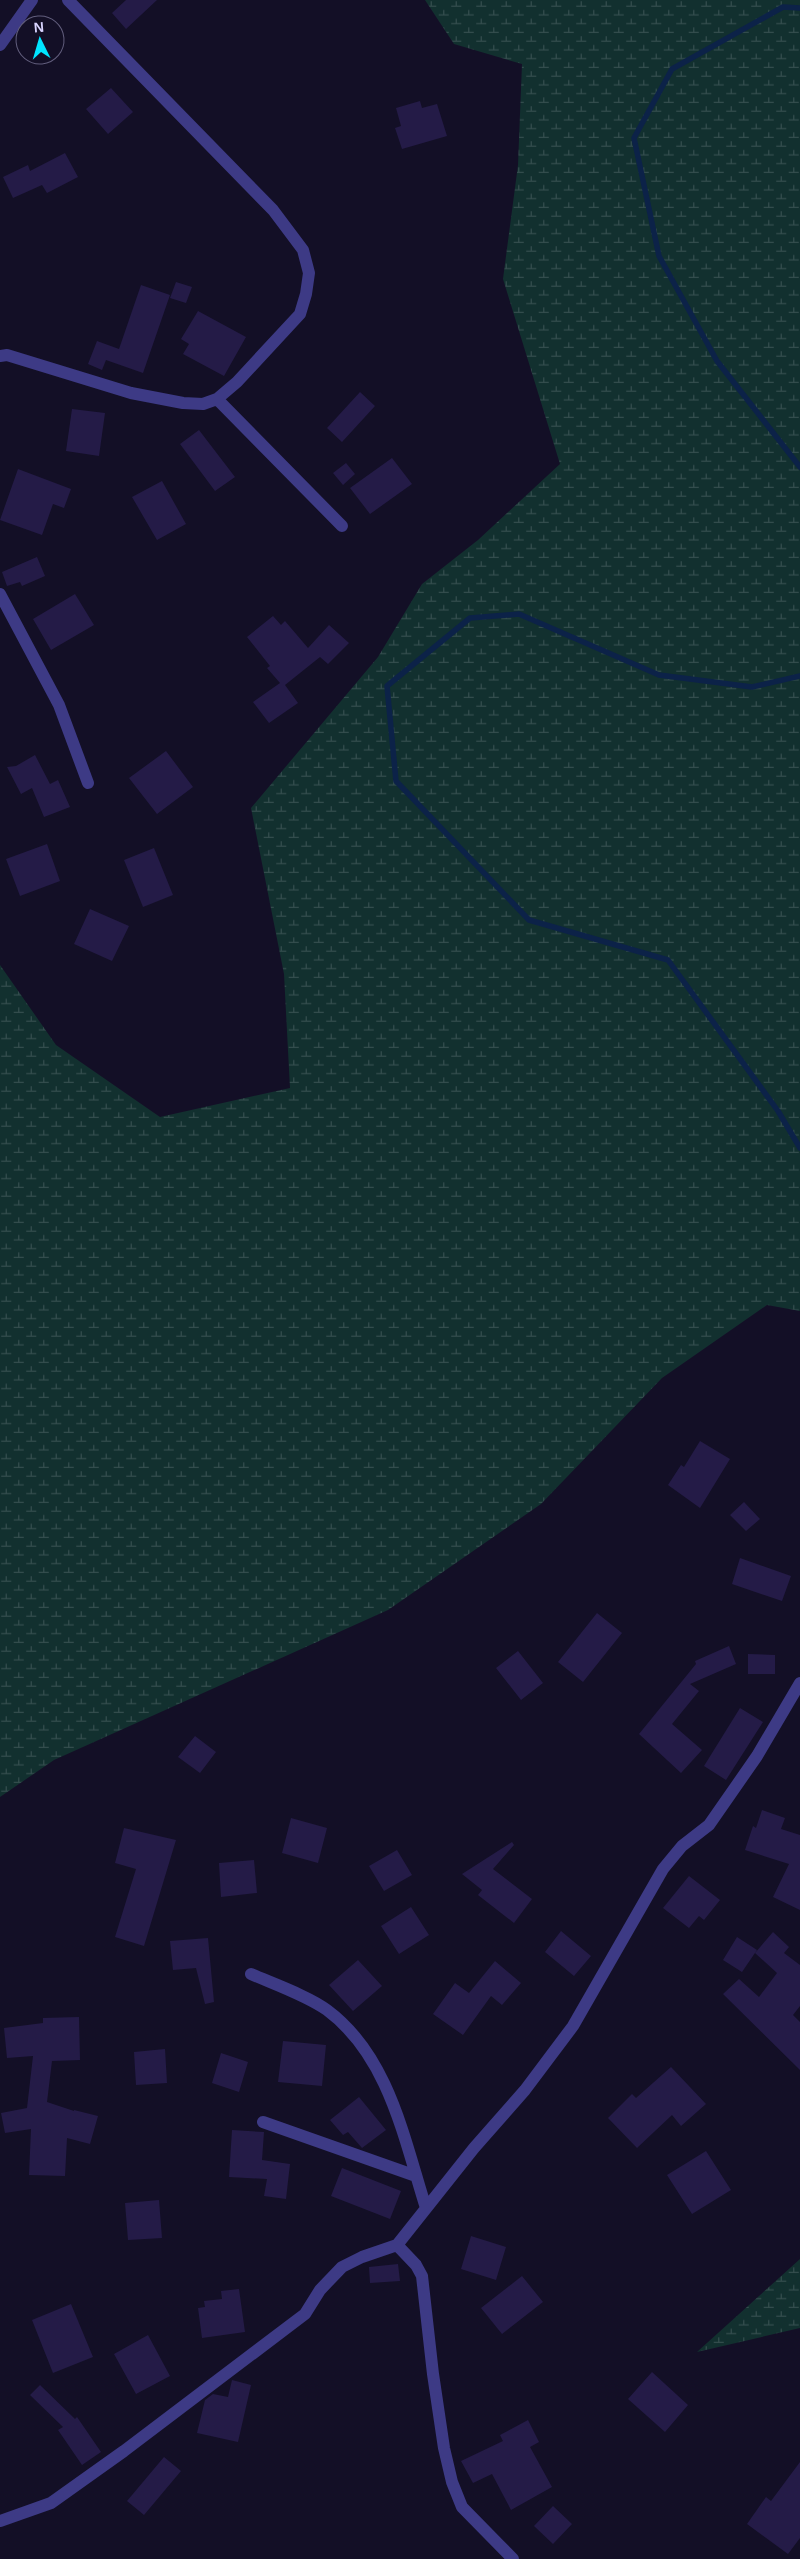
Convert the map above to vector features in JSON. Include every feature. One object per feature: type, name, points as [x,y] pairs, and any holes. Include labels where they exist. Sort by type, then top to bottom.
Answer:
[{"type":"street","points":[[0,45],[32,0]]},
{"type":"street","points":[[0,356],[7,355],[131,392],[183,403],[202,404],[217,399],[237,382],[300,314],[306,294],[309,273],[303,250],[273,210],[68,0]]},
{"type":"street","points":[[217,399],[342,526]]},
{"type":"street","points":[[0,594],[58,705],[88,782]]},
{"type":"street","points":[[0,2521],[51,2503],[124,2451],[305,2314],[320,2290],[342,2266],[398,2245],[474,2148],[525,2090],[573,2026],[663,1869],[682,1846],[709,1825],[757,1756],[800,1683]]},
{"type":"street","points":[[252,1974],[326,2009],[345,2024],[391,2093],[426,2208]]},
{"type":"street","points":[[263,2122],[416,2176]]},
{"type":"street","points":[[398,2245],[416,2265],[422,2276],[433,2374],[444,2448],[452,2482],[462,2507],[513,2559]]},
{"type":"green space","points":[[425,0],[800,0],[800,1311],[767,1305],[662,1378],[541,1504],[388,1610],[54,1760],[0,1797],[0,965],[56,1045],[160,1117],[290,1088],[284,974],[251,808],[378,657],[422,584],[478,540],[560,464],[503,279],[518,165],[522,64],[454,44]]},
{"type":"green space","points":[[800,2259],[800,2328],[697,2352]]},
{"type":"building","points":[[126,0],[157,0],[126,29],[112,13]]},
{"type":"building","points":[[111,88],[133,112],[108,134],[86,109]]},
{"type":"building","points":[[420,101],[422,108],[437,104],[447,136],[402,149],[395,128],[401,126],[396,108]]},
{"type":"building","points":[[65,153],[78,177],[47,193],[42,185],[13,198],[3,177],[28,165],[30,171]]},
{"type":"building","points":[[176,282],[192,287],[186,303],[170,298]]},
{"type":"building","points":[[141,285],[170,295],[143,373],[106,360],[102,370],[88,364],[97,341],[119,349]]},
{"type":"building","points":[[198,311],[246,337],[224,376],[183,354],[189,344],[181,339]]},
{"type":"building","points":[[360,392],[375,406],[342,442],[327,428]]},
{"type":"building","points":[[72,409],[105,413],[99,456],[66,451]]},
{"type":"building","points":[[199,430],[235,477],[215,491],[180,444]]},
{"type":"building","points":[[392,458],[412,484],[370,514],[350,488]]},
{"type":"building","points":[[346,463],[355,474],[343,485],[333,473]]},
{"type":"building","points":[[18,469],[71,489],[64,508],[53,504],[42,535],[0,520]]},
{"type":"building","points":[[162,481],[186,524],[157,540],[132,497]]},
{"type":"building","points":[[37,557],[45,576],[22,586],[20,582],[7,586],[2,572]]},
{"type":"building","points":[[75,594],[94,625],[51,650],[33,619]]},
{"type":"building","points":[[273,616],[281,625],[285,621],[308,648],[329,625],[349,643],[328,664],[320,657],[285,685],[298,703],[269,723],[253,702],[280,683],[267,668],[270,666],[247,637]]},
{"type":"building","points":[[166,751],[193,787],[157,814],[129,778]]},
{"type":"building","points":[[35,755],[50,784],[58,780],[70,807],[44,817],[32,788],[21,794],[7,767],[16,766]]},
{"type":"building","points":[[47,844],[60,881],[20,896],[6,859]]},
{"type":"building","points":[[154,848],[173,895],[143,907],[124,860]]},
{"type":"building","points":[[90,909],[129,926],[112,961],[74,944]]},
{"type":"building","points":[[700,1441],[730,1459],[700,1508],[668,1485],[681,1465],[684,1467]]},
{"type":"building","points":[[744,1502],[760,1519],[746,1531],[730,1515]]},
{"type":"building","points":[[740,1558],[791,1576],[782,1601],[732,1584]]},
{"type":"building","points":[[597,1613],[622,1633],[583,1682],[558,1662]]},
{"type":"building","points":[[729,1646],[736,1664],[690,1684],[699,1691],[672,1724],[702,1750],[681,1773],[639,1734],[696,1664],[695,1661]]},
{"type":"building","points":[[518,1651],[543,1683],[521,1700],[496,1668]]},
{"type":"building","points":[[748,1654],[775,1655],[775,1674],[748,1674]]},
{"type":"building","points":[[740,1708],[763,1722],[726,1780],[704,1766]]},
{"type":"building","points":[[195,1736],[216,1752],[200,1773],[178,1757]]},
{"type":"building","points":[[762,1810],[785,1818],[781,1829],[800,1835],[800,1910],[773,1897],[789,1864],[745,1850],[753,1826],[756,1828]]},
{"type":"building","points":[[291,1818],[327,1828],[318,1863],[282,1853]]},
{"type":"building","points":[[124,1828],[176,1840],[144,1946],[115,1937],[136,1869],[115,1863]]},
{"type":"building","points":[[512,1842],[514,1845],[493,1869],[532,1899],[514,1923],[478,1895],[482,1890],[462,1874]]},
{"type":"building","points":[[397,1850],[412,1875],[384,1891],[369,1866]]},
{"type":"building","points":[[254,1860],[257,1893],[221,1897],[219,1863]]},
{"type":"building","points":[[689,1876],[720,1900],[704,1920],[699,1916],[689,1928],[663,1908]]},
{"type":"building","points":[[411,1907],[429,1935],[399,1954],[381,1926]]},
{"type":"building","points":[[561,1931],[591,1956],[574,1976],[545,1952]]},
{"type":"building","points":[[773,1932],[789,1947],[784,1953],[800,1965],[800,2006],[793,2015],[800,2022],[800,2070],[723,1994],[739,1979],[759,1997],[777,1973],[755,1953]]},
{"type":"building","points":[[737,1937],[757,1950],[742,1972],[723,1960]]},
{"type":"building","points":[[208,1938],[214,2002],[205,2004],[196,1968],[173,1970],[170,1941]]},
{"type":"building","points":[[358,1960],[382,1986],[353,2011],[329,1985]]},
{"type":"building","points":[[495,1961],[521,1983],[502,2005],[491,1996],[463,2035],[433,2014],[455,1983],[469,1993]]},
{"type":"building","points":[[79,2017],[80,2060],[52,2061],[47,2102],[74,2111],[98,2116],[90,2144],[67,2138],[65,2176],[29,2175],[31,2129],[5,2133],[1,2113],[27,2108],[33,2056],[7,2058],[4,2028],[43,2023],[43,2018]]},
{"type":"building","points":[[283,2041],[326,2045],[322,2086],[278,2082]]},
{"type":"building","points":[[165,2049],[167,2083],[136,2085],[134,2052]]},
{"type":"building","points":[[221,2053],[248,2062],[239,2092],[212,2083]]},
{"type":"building","points":[[671,2067],[706,2104],[681,2126],[672,2115],[637,2148],[608,2118],[632,2094],[636,2098]]},
{"type":"building","points":[[359,2097],[386,2130],[362,2148],[348,2132],[343,2135],[330,2120]]},
{"type":"building","points":[[232,2130],[264,2132],[262,2160],[290,2164],[286,2199],[264,2196],[267,2179],[229,2177]]},
{"type":"building","points":[[706,2151],[731,2190],[692,2214],[667,2175]]},
{"type":"building","points":[[342,2168],[401,2191],[390,2219],[331,2196]]},
{"type":"building","points":[[159,2200],[162,2238],[128,2240],[125,2203]]},
{"type":"building","points":[[471,2236],[506,2247],[496,2280],[461,2269]]},
{"type":"building","points":[[398,2264],[400,2281],[370,2283],[369,2267]]},
{"type":"building","points":[[522,2276],[543,2302],[502,2334],[481,2308]]},
{"type":"building","points":[[239,2289],[245,2332],[202,2338],[198,2308],[205,2307],[204,2301],[222,2299],[221,2291]]},
{"type":"building","points":[[71,2304],[93,2357],[53,2373],[32,2320]]},
{"type":"building","points":[[148,2335],[170,2376],[136,2394],[114,2354]]},
{"type":"building","points":[[652,2372],[688,2405],[665,2432],[628,2399]]},
{"type":"building","points":[[232,2380],[251,2385],[238,2442],[197,2433],[205,2400],[213,2394],[228,2397]]},
{"type":"building","points":[[40,2385],[75,2419],[77,2417],[101,2452],[82,2465],[58,2430],[63,2427],[30,2395]]},
{"type":"building","points":[[528,2420],[539,2442],[530,2447],[552,2487],[511,2510],[492,2474],[473,2483],[461,2461],[503,2441],[500,2435]]},
{"type":"building","points":[[164,2457],[181,2471],[144,2515],[127,2501]]},
{"type":"building","points":[[800,2462],[800,2538],[788,2554],[747,2524],[766,2497],[771,2501]]},
{"type":"building","points":[[553,2506],[572,2524],[553,2544],[534,2526]]},
{"type":"waterway","points":[[800,8],[783,7],[672,69],[634,138],[659,256],[717,361],[800,467]]},
{"type":"waterway","points":[[800,676],[752,687],[659,675],[519,614],[470,618],[387,686],[396,781],[529,920],[668,960],[778,1111],[800,1148]]}]
